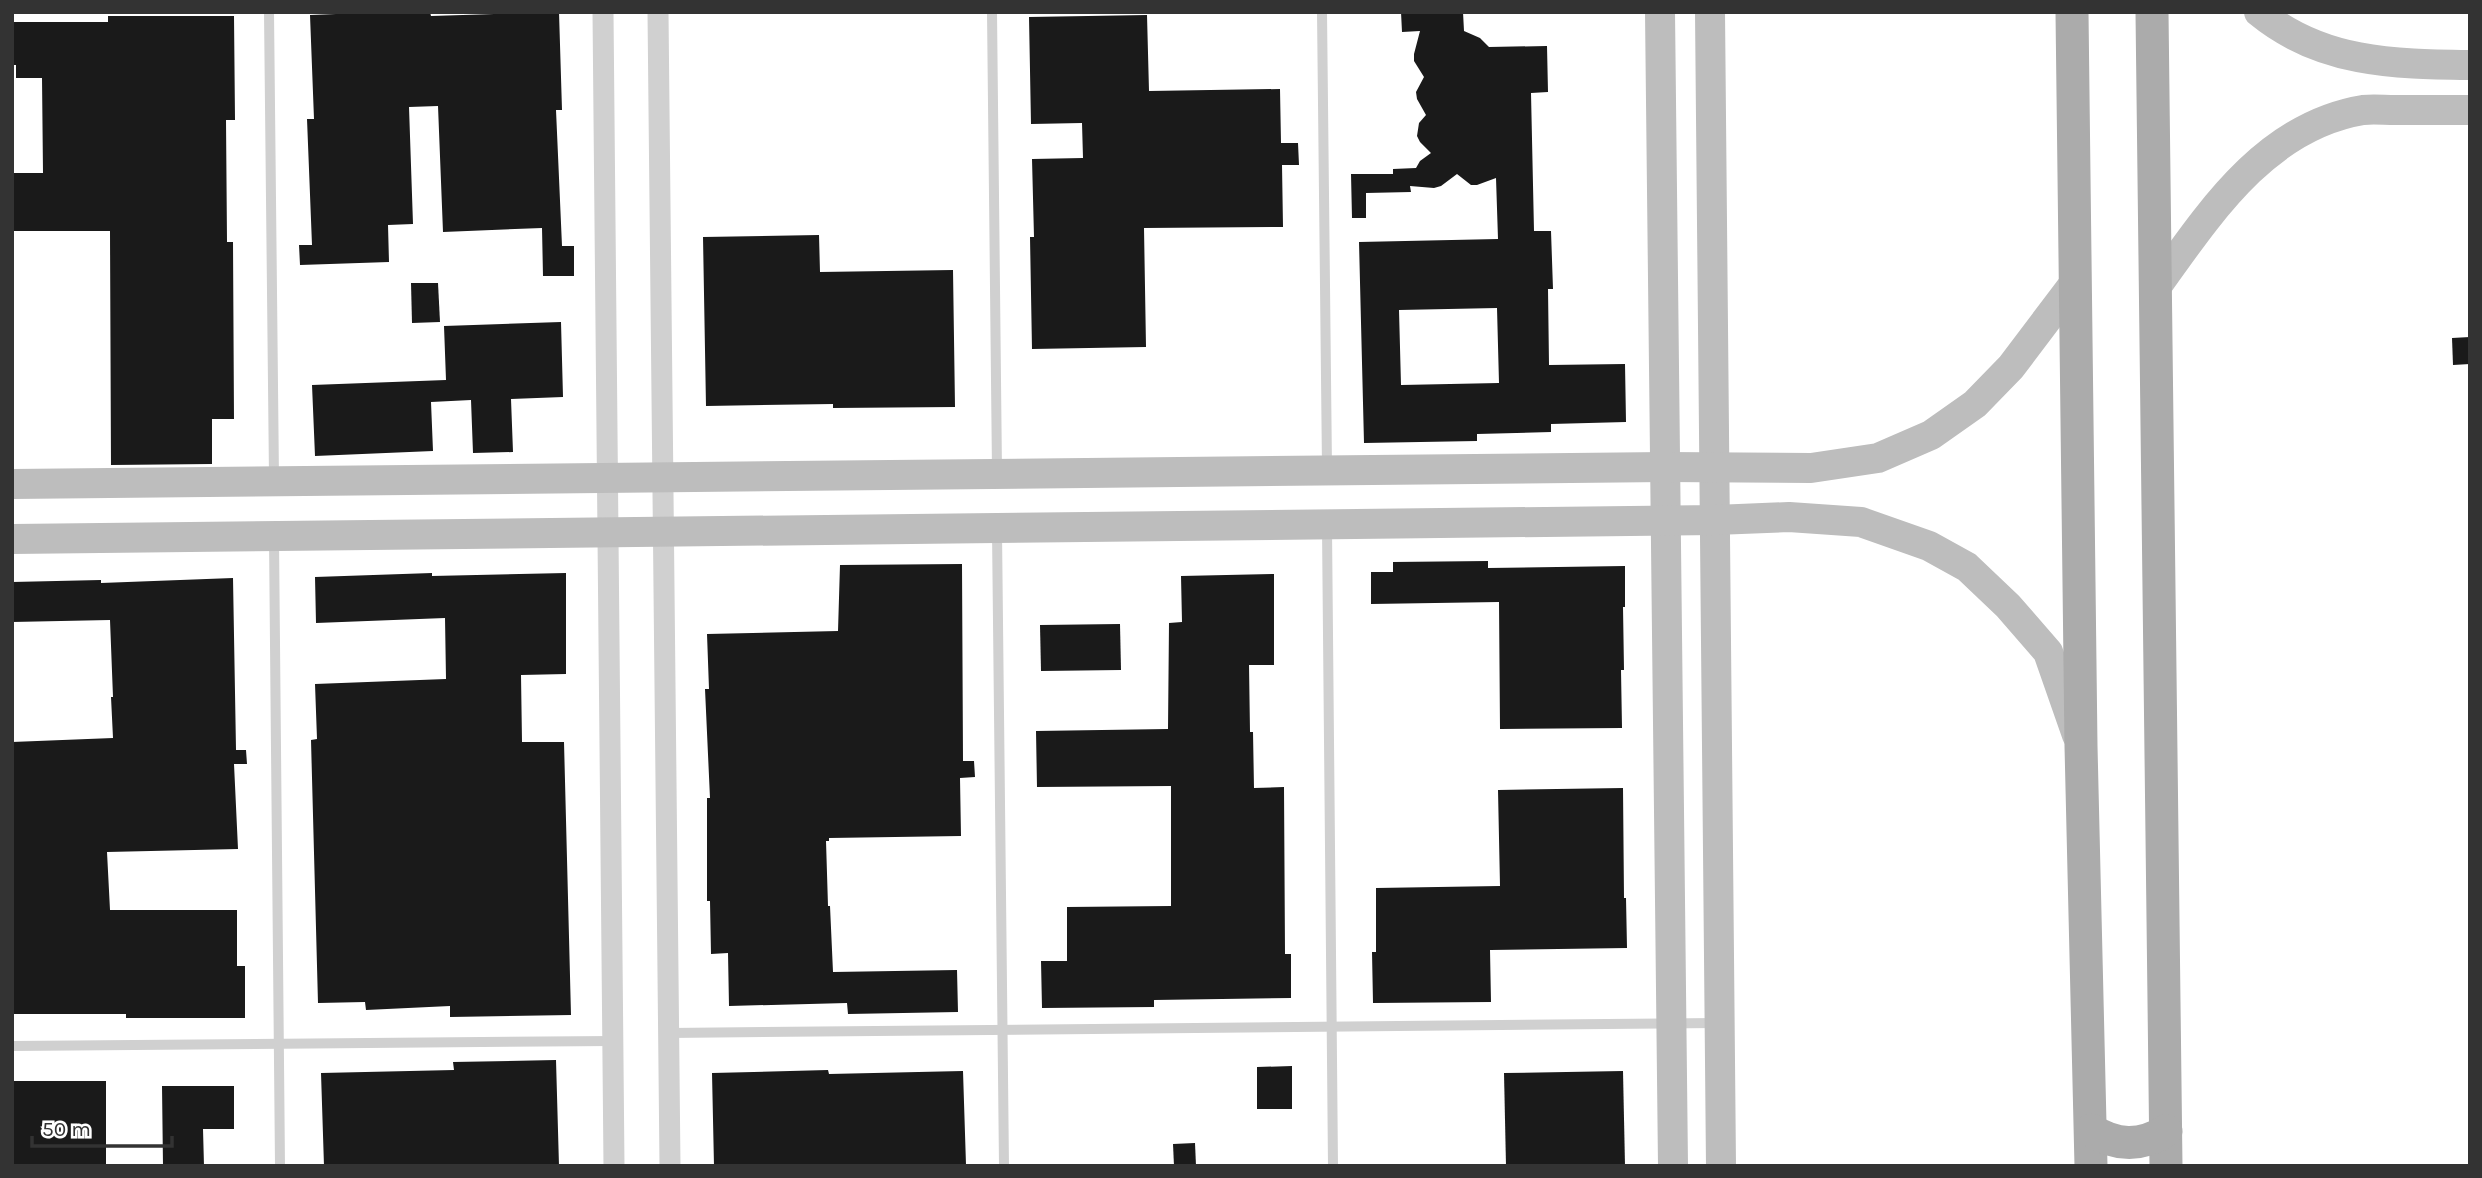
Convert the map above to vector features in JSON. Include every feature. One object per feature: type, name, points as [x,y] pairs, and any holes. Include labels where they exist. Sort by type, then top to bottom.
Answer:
[{"type":"main road","points":[[2072,12],[2081,746],[2091,1166]]},
{"type":"main road","points":[[2152,12],[2166,1166]]},
{"type":"main road","points":[[2091,1130],[2102,1137],[2128,1144],[2141,1143],[2165,1131]]},
{"type":"street","points":[[603,12],[614,1166]]},
{"type":"street","points":[[658,12],[670,1166]]},
{"type":"street","points":[[1660,12],[1673,1166]]},
{"type":"street","points":[[1710,12],[1721,1166]]},
{"type":"street","points":[[2259,12],[2280,29],[2321,49],[2366,60],[2470,65]]},
{"type":"street","points":[[2157,286],[2206,217],[2241,180],[2270,150],[2311,125],[2363,110],[2470,110]]},
{"type":"street","points":[[12,484],[1327,470],[1811,468],[1878,458],[1931,435],[1975,404],[2011,368],[2076,281]]},
{"type":"street","points":[[12,540],[1666,521],[1789,517],[1861,522],[1929,546],[1967,567],[2008,606],[2048,652],[2081,746]]},
{"type":"lane","points":[[269,12],[274,481]]},
{"type":"lane","points":[[992,12],[997,474]]},
{"type":"lane","points":[[1322,12],[1327,470]]},
{"type":"lane","points":[[1327,525],[1333,1166]]},
{"type":"lane","points":[[997,529],[1004,1166]]},
{"type":"lane","points":[[274,537],[280,1166]]},
{"type":"lane","points":[[669,1033],[1720,1023]]},
{"type":"lane","points":[[12,1046],[613,1041]]},
{"type":"building","points":[[430,12],[431,16],[559,12],[562,110],[556,110],[562,246],[574,246],[574,276],[543,276],[542,228],[443,232],[438,106],[409,107],[413,224],[388,225],[389,262],[300,265],[299,245],[312,245],[307,119],[314,119],[310,15]]},
{"type":"building","points":[[1401,12],[1463,12],[1464,31],[1480,38],[1489,47],[1547,46],[1548,92],[1531,93],[1534,231],[1551,231],[1553,289],[1548,289],[1549,365],[1625,364],[1626,422],[1551,424],[1551,432],[1477,434],[1477,441],[1364,443],[1359,242],[1498,239],[1496,178],[1471,185],[1457,174],[1434,188],[1410,186],[1411,192],[1366,193],[1366,218],[1352,218],[1351,174],[1393,174],[1393,169],[1416,168],[1420,161],[1431,153],[1417,136],[1419,123],[1426,115],[1416,92],[1424,77],[1414,61],[1420,31],[1402,32]],"holes":[[[1497,308],[1499,383],[1401,385],[1399,310]]]},
{"type":"building","points":[[1147,15],[1149,91],[1280,89],[1281,143],[1298,143],[1299,165],[1282,165],[1283,227],[1144,228],[1146,347],[1032,349],[1032,159],[1083,158],[1082,123],[1031,124],[1029,17]]},
{"type":"building","points":[[108,16],[234,16],[235,120],[226,120],[227,242],[233,242],[234,419],[212,419],[212,464],[111,465],[110,231],[12,231],[12,173],[43,173],[42,78],[16,78],[16,65],[12,65],[12,22],[108,22]]},
{"type":"building","points":[[819,235],[820,272],[953,270],[955,407],[833,408],[833,404],[706,406],[703,237]]},
{"type":"building","points":[[411,283],[438,283],[440,322],[412,323]]},
{"type":"building","points":[[561,322],[563,397],[511,399],[513,452],[473,453],[471,400],[431,402],[433,451],[315,456],[312,385],[446,380],[444,326]]},
{"type":"building","points":[[2470,337],[2470,364],[2453,365],[2452,338]]},
{"type":"building","points":[[1488,561],[1488,568],[1625,566],[1622,728],[1500,729],[1499,602],[1371,604],[1371,572],[1393,572],[1393,562]]},
{"type":"building","points":[[962,564],[963,761],[974,761],[975,777],[960,778],[961,836],[829,838],[829,841],[826,841],[833,972],[957,970],[958,1012],[848,1014],[847,1003],[729,1006],[728,953],[711,954],[710,901],[707,901],[707,798],[710,798],[705,689],[709,689],[707,634],[838,631],[840,565]]},
{"type":"building","points":[[432,573],[432,576],[566,573],[566,674],[521,675],[522,742],[564,742],[571,1015],[450,1017],[450,1006],[366,1010],[365,1002],[318,1003],[311,740],[317,739],[315,684],[446,679],[445,618],[316,623],[315,577]]},
{"type":"building","points":[[1274,574],[1274,665],[1249,665],[1250,732],[1253,732],[1254,788],[1284,787],[1285,954],[1291,954],[1291,998],[1154,1000],[1154,1007],[1042,1008],[1041,961],[1067,961],[1067,907],[1171,906],[1171,786],[1037,787],[1036,731],[1168,729],[1169,623],[1182,622],[1181,576]]},
{"type":"building","points":[[233,578],[236,750],[246,750],[247,764],[234,764],[238,849],[107,852],[110,910],[237,910],[237,966],[245,966],[245,1018],[12,1014],[12,742],[113,738],[113,697],[110,620],[12,622],[12,582],[101,580],[101,583]]},
{"type":"building","points":[[1120,624],[1121,670],[1041,671],[1040,625]]},
{"type":"building","points":[[1623,788],[1627,948],[1490,950],[1491,1002],[1373,1003],[1372,952],[1376,952],[1376,888],[1500,886],[1498,790]]},
{"type":"building","points":[[556,1060],[559,1166],[324,1166],[321,1073],[454,1070],[453,1062]]},
{"type":"building","points":[[1292,1066],[1292,1109],[1257,1109],[1257,1067]]},
{"type":"building","points":[[828,1070],[829,1074],[963,1071],[966,1165],[714,1166],[712,1073]]},
{"type":"building","points":[[1623,1071],[1625,1166],[1506,1166],[1504,1073]]},
{"type":"building","points":[[12,1081],[106,1081],[106,1166],[12,1166]]},
{"type":"building","points":[[162,1086],[234,1086],[234,1129],[203,1129],[204,1166],[163,1166]]},
{"type":"building","points":[[1195,1143],[1196,1166],[1174,1166],[1173,1144]]}]
